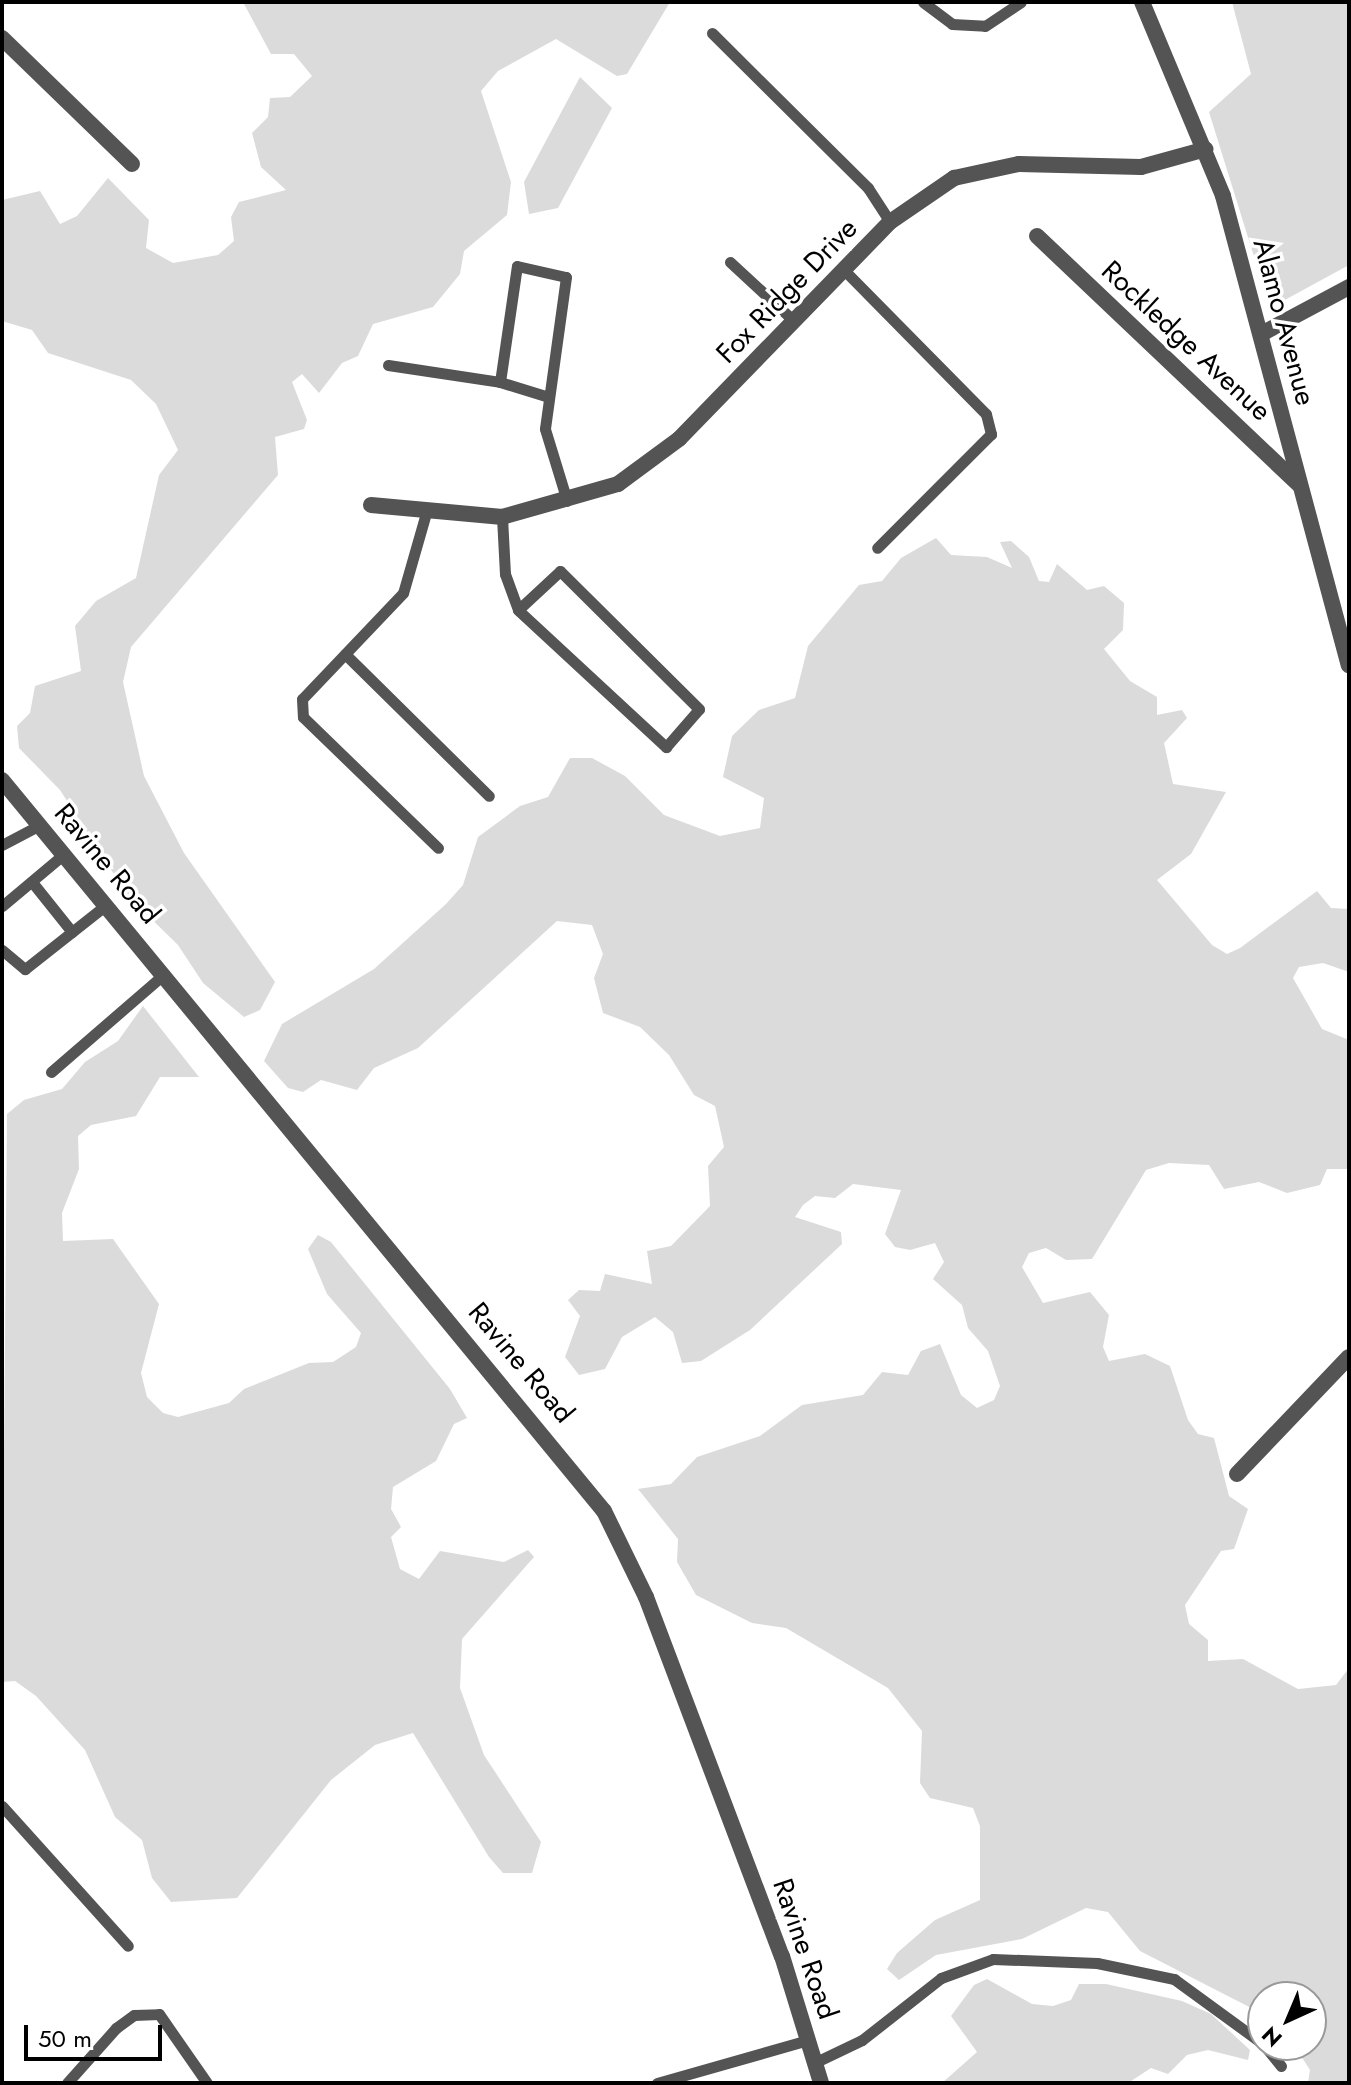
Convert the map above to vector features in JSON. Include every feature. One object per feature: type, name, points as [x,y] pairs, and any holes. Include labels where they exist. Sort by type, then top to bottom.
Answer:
[{"type":"street","name":"Alamo Avenue","points":[[1142,2],[1206,149],[1263,333],[1299,485],[1349,665]]},
{"type":"street","points":[[2,38],[132,164]]},
{"type":"street","name":"Fox Ridge Drive","points":[[371,505],[426,513],[502,517],[567,501],[651,462],[890,222],[978,171],[1019,164],[1141,167],[1206,149]]},
{"type":"street","name":"Rockledge Avenue","points":[[1037,236],[1299,485]]},
{"type":"street","points":[[1263,333],[1349,287]]},
{"type":"street","name":"Ravine Road","points":[[2,780],[604,1511],[652,1612],[821,2083]]},
{"type":"street","points":[[1237,1474],[1349,1357]]},
{"type":"lane","points":[[923,2],[952,24],[985,26],[1006,6],[1021,2]]},
{"type":"lane","points":[[712,33],[868,188],[890,222]]},
{"type":"lane","points":[[730,262],[794,321]]},
{"type":"lane","points":[[500,382],[517,266],[566,277],[545,429],[567,501]]},
{"type":"lane","points":[[844,270],[986,414],[991,434],[877,548]]},
{"type":"lane","points":[[388,365],[500,382],[549,397]]},
{"type":"lane","points":[[426,513],[403,593],[302,699],[303,717],[438,848]]},
{"type":"lane","points":[[502,517],[505,574],[518,610],[666,747],[699,709],[560,571],[518,610]]},
{"type":"lane","points":[[345,654],[489,796]]},
{"type":"lane","points":[[2,845],[40,825]]},
{"type":"lane","points":[[2,906],[64,854]]},
{"type":"lane","points":[[32,882],[72,932]]},
{"type":"lane","points":[[2,950],[25,969],[106,905]]},
{"type":"lane","points":[[51,1072],[164,974]]},
{"type":"lane","points":[[2,1806],[128,1946]]},
{"type":"lane","points":[[816,2062],[862,2040],[941,1978],[993,1959],[1097,1963],[1174,1979],[1247,2033]]},
{"type":"lane","points":[[67,2083],[116,2028],[134,2015],[159,2014],[207,2083]]},
{"type":"lane","points":[[657,2083],[808,2040]]},
{"type":"lane","points":[[1277,2061],[1281,2066]]},
{"type":"shaded area","points":[[243,2],[670,2],[627,74],[617,76],[556,39],[498,71],[481,91],[511,182],[507,215],[464,251],[460,274],[433,307],[373,324],[358,356],[342,363],[319,393],[302,374],[292,382],[307,420],[304,429],[275,437],[278,475],[131,647],[123,682],[144,776],[184,853],[275,982],[260,1010],[244,1017],[203,983],[178,945],[128,896],[60,790],[19,748],[17,726],[30,713],[35,686],[81,671],[75,626],[96,601],[136,578],[159,475],[178,450],[156,404],[131,380],[48,353],[32,330],[2,321],[2,200],[40,191],[60,224],[77,216],[108,178],[149,220],[146,248],[173,263],[218,255],[234,241],[231,217],[239,202],[286,190],[261,167],[252,133],[268,117],[270,98],[290,97],[312,76],[294,54],[271,54]]},
{"type":"shaded area","points":[[1232,2],[1349,2],[1349,265],[1270,308],[1209,112],[1251,74]]},
{"type":"shaded area","points":[[580,77],[612,108],[558,208],[529,214],[524,182]]},
{"type":"shaded area","points":[[936,538],[951,555],[987,557],[1012,568],[1000,542],[1011,541],[1029,557],[1039,581],[1049,582],[1057,564],[1087,590],[1104,586],[1124,603],[1123,630],[1104,649],[1130,681],[1157,697],[1157,715],[1182,710],[1187,718],[1164,743],[1173,784],[1226,792],[1191,854],[1157,880],[1212,945],[1227,954],[1240,948],[1317,891],[1331,908],[1349,909],[1349,972],[1323,963],[1299,967],[1293,978],[1322,1029],[1349,1040],[1349,1169],[1327,1169],[1320,1185],[1287,1193],[1259,1182],[1224,1189],[1209,1165],[1169,1163],[1146,1170],[1092,1259],[1066,1260],[1046,1248],[1029,1253],[1022,1267],[1043,1303],[1090,1292],[1109,1315],[1103,1347],[1109,1361],[1145,1354],[1170,1366],[1188,1420],[1198,1434],[1214,1438],[1229,1496],[1248,1509],[1234,1549],[1221,1551],[1185,1605],[1189,1624],[1208,1640],[1208,1661],[1243,1659],[1298,1689],[1336,1685],[1349,1668],[1349,2083],[1308,2083],[1310,2070],[1304,2061],[1327,2061],[1327,1981],[1247,1981],[1247,2006],[1140,1951],[1108,1912],[1086,1908],[1022,1939],[936,1955],[899,1980],[887,1969],[897,1953],[935,1920],[980,1900],[980,1826],[973,1808],[930,1798],[920,1783],[922,1731],[888,1688],[786,1628],[752,1623],[696,1595],[677,1562],[678,1539],[638,1489],[671,1484],[697,1457],[760,1436],[802,1405],[863,1395],[882,1372],[908,1375],[921,1351],[940,1344],[961,1395],[977,1408],[994,1400],[1000,1386],[988,1351],[968,1328],[962,1305],[933,1279],[944,1262],[935,1243],[910,1250],[895,1247],[885,1234],[901,1190],[853,1184],[835,1198],[815,1196],[803,1205],[795,1217],[841,1232],[842,1244],[750,1330],[701,1361],[682,1363],[673,1332],[655,1317],[622,1337],[605,1369],[579,1375],[565,1357],[580,1316],[568,1300],[579,1290],[600,1291],[605,1274],[652,1284],[647,1251],[671,1246],[710,1206],[708,1166],[724,1147],[715,1106],[694,1095],[669,1055],[640,1027],[603,1013],[594,978],[603,954],[592,925],[557,921],[418,1048],[374,1068],[357,1090],[321,1080],[303,1092],[288,1088],[264,1061],[282,1024],[374,969],[446,904],[463,885],[478,837],[520,806],[548,797],[570,758],[592,758],[625,776],[664,815],[720,836],[760,828],[764,798],[723,777],[732,736],[759,710],[795,698],[808,646],[859,585],[882,581],[901,558]]},
{"type":"shaded area","points":[[143,1006],[199,1077],[160,1077],[136,1116],[91,1125],[78,1136],[79,1169],[62,1213],[63,1241],[113,1239],[159,1304],[141,1373],[147,1397],[163,1413],[178,1417],[229,1403],[244,1389],[309,1363],[333,1362],[356,1347],[361,1333],[327,1294],[308,1249],[318,1235],[331,1242],[450,1389],[467,1418],[454,1424],[436,1461],[393,1487],[391,1509],[401,1527],[391,1537],[400,1569],[419,1579],[440,1551],[504,1562],[528,1550],[534,1557],[462,1639],[460,1688],[484,1755],[541,1842],[532,1873],[503,1873],[489,1857],[413,1733],[375,1745],[331,1780],[237,1898],[171,1902],[152,1878],[142,1840],[115,1817],[85,1750],[36,1696],[15,1681],[2,1682],[7,1114],[24,1100],[62,1089],[85,1062],[118,1041]]},
{"type":"shaded area","points":[[987,1979],[1032,2004],[1053,2006],[1071,2000],[1079,1984],[1106,1984],[1182,2001],[1211,2014],[1247,2047],[1247,2060],[1208,2050],[1187,2055],[1168,2074],[1151,2068],[1128,2083],[942,2083],[977,2052],[951,2016],[974,1985]]}]
